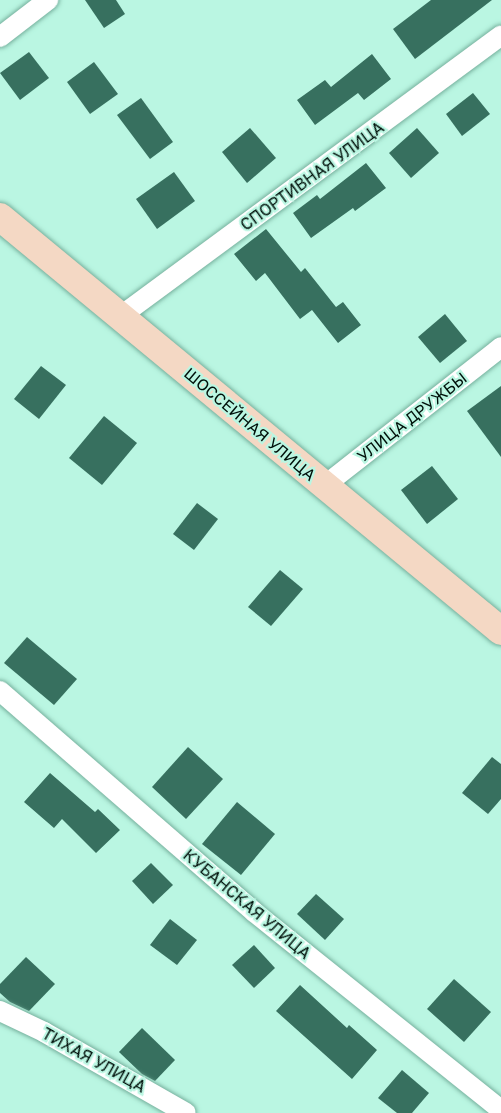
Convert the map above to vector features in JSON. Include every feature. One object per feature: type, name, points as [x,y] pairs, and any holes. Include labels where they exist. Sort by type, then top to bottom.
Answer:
[{"type":"main road","name":"ШОССЕЙНАЯ УЛИЦА","points":[[0,217],[122,315],[324,486],[501,631]]},
{"type":"street","points":[[0,37],[48,0]]},
{"type":"street","name":"СПОРТИВНАЯ УЛИЦА","points":[[122,315],[501,36]]},
{"type":"street","name":"УЛИЦА ДРУЖБЫ","points":[[324,486],[501,347]]},
{"type":"street","name":"КУБАНСКАЯ УЛИЦА","points":[[0,691],[254,912],[498,1109]]},
{"type":"street","name":"ТИХАЯ УЛИЦА","points":[[0,1011],[96,1060],[186,1113]]},
{"type":"building","points":[[85,0],[116,0],[125,14],[104,28]]},
{"type":"building","points":[[431,0],[492,0],[415,59],[393,29]]},
{"type":"building","points":[[29,52],[49,78],[20,100],[0,73]]},
{"type":"building","points":[[372,54],[391,79],[364,100],[358,93],[315,125],[297,100],[325,80],[331,87]]},
{"type":"building","points":[[94,62],[118,94],[90,114],[67,82]]},
{"type":"building","points":[[473,93],[490,114],[462,136],[446,114]]},
{"type":"building","points":[[141,98],[173,142],[150,159],[117,115]]},
{"type":"building","points":[[250,128],[276,158],[247,183],[222,152]]},
{"type":"building","points":[[417,128],[439,153],[411,178],[389,153]]},
{"type":"building","points":[[366,163],[386,188],[355,211],[353,208],[311,238],[293,213],[317,195],[320,199]]},
{"type":"building","points":[[174,172],[195,201],[157,229],[136,199]]},
{"type":"building","points":[[266,229],[301,272],[305,268],[336,307],[343,302],[361,325],[338,343],[312,310],[300,319],[265,273],[256,281],[234,254]]},
{"type":"building","points":[[445,314],[467,341],[440,363],[418,337]]},
{"type":"building","points":[[41,366],[66,385],[39,419],[14,399]]},
{"type":"building","points":[[501,386],[501,457],[467,411]]},
{"type":"building","points":[[104,416],[137,443],[102,485],[69,458]]},
{"type":"building","points":[[432,466],[458,499],[427,524],[401,490]]},
{"type":"building","points":[[197,503],[218,519],[194,550],[173,534]]},
{"type":"building","points":[[280,570],[303,589],[271,626],[248,607]]},
{"type":"building","points":[[27,637],[77,679],[54,705],[4,663]]},
{"type":"building","points":[[188,747],[223,779],[186,819],[152,787]]},
{"type":"building","points":[[492,757],[501,764],[501,799],[488,814],[462,793]]},
{"type":"building","points":[[50,773],[95,812],[98,809],[120,830],[96,853],[62,819],[54,828],[24,802]]},
{"type":"building","points":[[237,802],[275,834],[241,875],[202,844]]},
{"type":"building","points":[[151,863],[173,885],[153,904],[132,881]]},
{"type":"building","points":[[316,894],[344,919],[325,940],[297,914]]},
{"type":"building","points":[[170,919],[197,940],[177,965],[150,945]]},
{"type":"building","points":[[254,945],[275,968],[254,988],[232,965]]},
{"type":"building","points":[[26,957],[55,984],[29,1011],[10,1002],[0,993],[0,984]]},
{"type":"building","points":[[454,979],[491,1012],[464,1042],[427,1009]]},
{"type":"building","points":[[300,985],[347,1028],[349,1025],[377,1050],[352,1079],[276,1011]]},
{"type":"building","points":[[142,1028],[175,1060],[155,1081],[142,1074],[119,1052]]},
{"type":"building","points":[[402,1070],[429,1093],[412,1113],[397,1113],[378,1098]]}]
